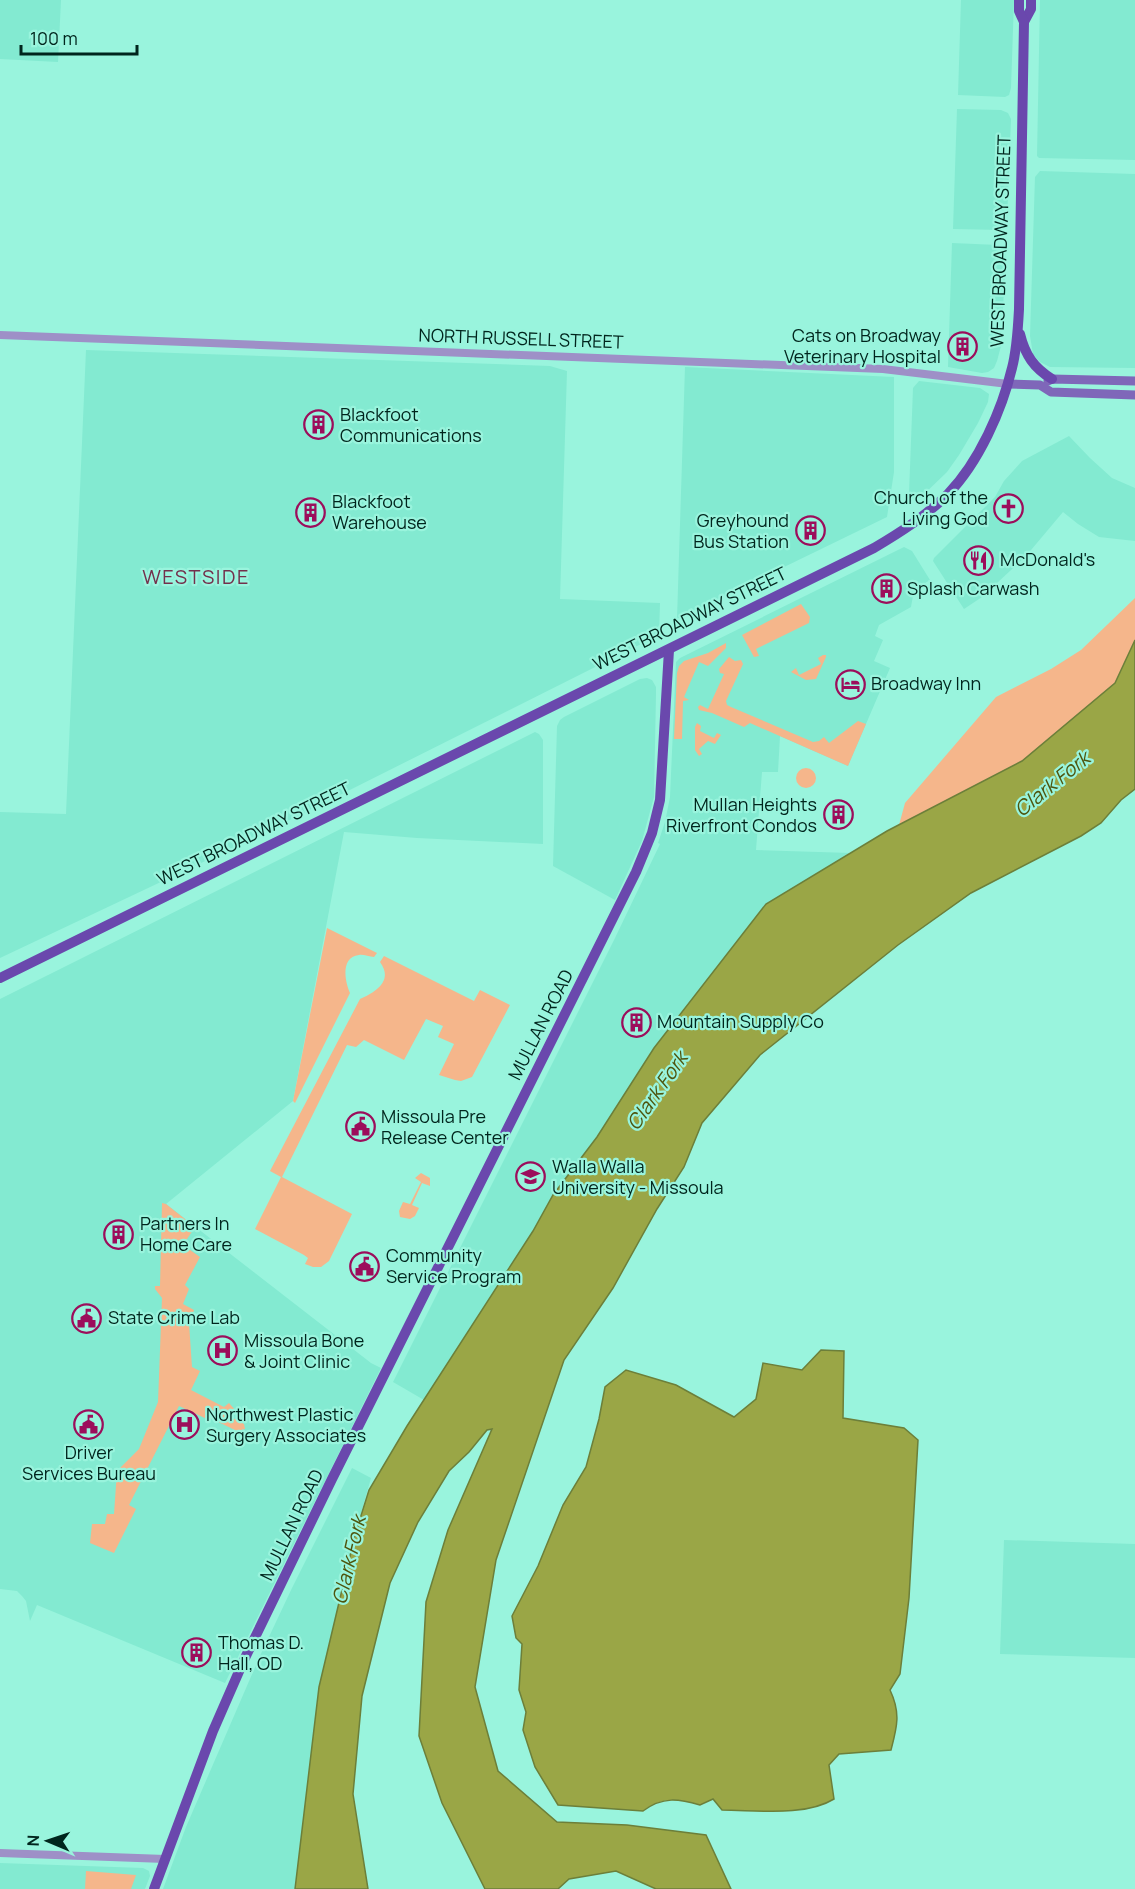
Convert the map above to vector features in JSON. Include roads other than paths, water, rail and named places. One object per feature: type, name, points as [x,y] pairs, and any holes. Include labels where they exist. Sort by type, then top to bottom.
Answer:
[{"type":"main road","name":"WEST BROADWAY STREET","points":[[0,978],[874,548],[926,514],[949,492],[973,460],[992,425],[1008,384],[1018,326],[1024,22],[1019,11],[1019,0]]},
{"type":"main road","name":"WEST BROADWAY STREET","points":[[1024,22],[1031,9],[1031,0]]},
{"type":"main road","points":[[1018,326],[1022,344],[1030,362],[1052,379]]},
{"type":"main road","name":"NORTH RUSSELL STREET","points":[[1008,384],[1040,385],[1052,379],[1135,381]]},
{"type":"main road","name":"NORTH RUSSELL STREET","points":[[1040,385],[1051,392],[1135,394]]},
{"type":"main road","name":"MULLAN ROAD","points":[[154,1889],[213,1731],[244,1660],[647,846],[660,800],[669,650]]},
{"type":"street","name":"NORTH RUSSELL STREET","points":[[0,335],[883,369],[1008,384]]},
{"type":"street","points":[[0,1853],[165,1859]]},
{"type":"water","name":"Clark Fork","points":[[1135,640],[1135,789],[1121,800],[1101,823],[1081,836],[971,893],[898,945],[760,1055],[702,1123],[684,1167],[657,1209],[613,1288],[564,1360],[496,1560],[475,1687],[498,1771],[557,1822],[627,1825],[706,1835],[731,1889],[656,1889],[616,1871],[569,1879],[558,1889],[485,1889],[442,1803],[419,1736],[426,1602],[448,1530],[492,1429],[487,1430],[449,1471],[418,1522],[390,1583],[362,1696],[353,1794],[368,1889],[295,1889],[319,1687],[355,1535],[369,1490],[407,1426],[533,1231],[553,1195],[597,1137],[654,1048],[766,904],[887,831],[1022,761],[1115,683]]},
{"type":"water","points":[[821,1350],[844,1351],[843,1418],[904,1428],[918,1440],[909,1598],[900,1674],[890,1690],[897,1713],[891,1750],[839,1754],[829,1765],[834,1799],[809,1808],[780,1811],[722,1810],[713,1799],[700,1805],[678,1800],[664,1801],[643,1811],[558,1805],[535,1767],[523,1730],[526,1712],[519,1690],[522,1644],[516,1638],[512,1616],[538,1566],[563,1505],[586,1467],[605,1387],[626,1370],[676,1385],[734,1417],[756,1399],[763,1363],[802,1370]]},
{"type":"place","name":"Cats on Broadway Veterinary Hospital","points":[[962,346]]},
{"type":"place","name":"Blackfoot Communications","points":[[319,425]]},
{"type":"place","name":"Church of the Living God","points":[[1009,508]]},
{"type":"place","name":"Blackfoot Warehouse","points":[[311,512]]},
{"type":"place","name":"Greyhound Bus Station","points":[[810,531]]},
{"type":"place","name":"McDonald's","points":[[979,560]]},
{"type":"place","name":"Splash Carwash","points":[[886,589]]},
{"type":"place","name":"Broadway Inn","points":[[850,684]]},
{"type":"place","name":"Mullan Heights Riverfront Condos","points":[[838,815]]},
{"type":"place","name":"Mountain Supply Co","points":[[636,1022]]},
{"type":"place","name":"Missoula Pre Release Center","points":[[360,1127]]},
{"type":"place","name":"Walla Walla University - Missoula","points":[[531,1177]]},
{"type":"place","name":"Partners In Home Care","points":[[119,1234]]},
{"type":"place","name":"Community Service Program","points":[[365,1266]]},
{"type":"place","name":"State Crime Lab","points":[[87,1318]]},
{"type":"place","name":"Missoula Bone & Joint Clinic","points":[[223,1351]]},
{"type":"place","name":"Driver Services Bureau","points":[[89,1424]]},
{"type":"place","name":"Northwest Plastic Surgery Associates","points":[[185,1425]]},
{"type":"place","name":"Thomas D. Hall, OD","points":[[197,1653]]},
{"type":"district","name":"WESTSIDE","points":[[196,577]]}]
